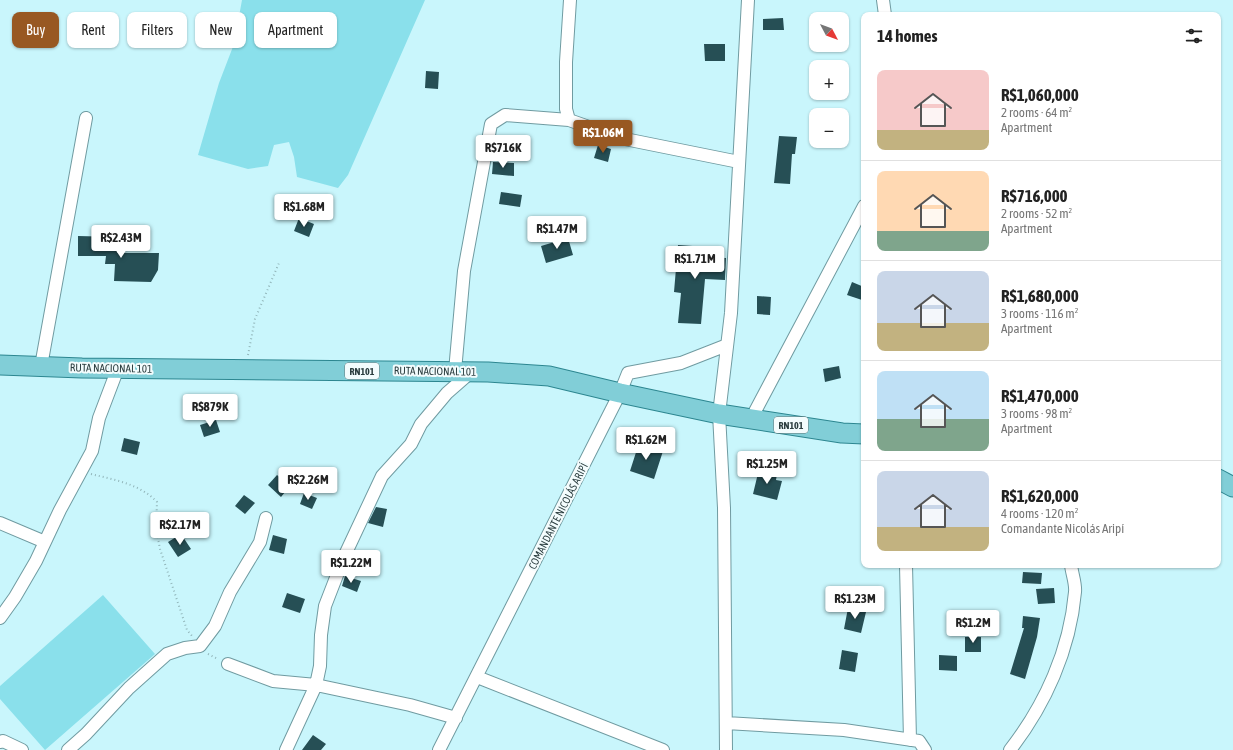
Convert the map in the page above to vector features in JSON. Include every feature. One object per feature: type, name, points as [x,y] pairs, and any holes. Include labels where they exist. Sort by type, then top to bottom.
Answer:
[{"type":"main road","name":"RUTA NACIONAL 101","points":[[0,365],[118,368],[463,372],[549,376],[620,394],[719,414],[842,433],[861,434]]},
{"type":"main road","points":[[1221,481],[1233,487]]},
{"type":"street","points":[[569,120],[566,109],[566,70],[570,0]]},
{"type":"street","points":[[726,750],[724,508],[719,414],[731,313],[748,0]]},
{"type":"street","points":[[883,0],[885,12]]},
{"type":"street","points":[[286,750],[316,685],[320,666],[321,635],[325,606],[344,557],[382,476],[411,444],[421,424],[463,372],[464,271],[491,124],[505,115],[569,120],[620,138],[739,162]]},
{"type":"street","points":[[41,366],[86,118]]},
{"type":"street","points":[[751,419],[861,212]]},
{"type":"street","name":"COMANDANTE NICOLÁS ARIPÍ","points":[[439,750],[620,394],[628,373],[681,363],[727,345]]},
{"type":"street","points":[[0,618],[15,597],[36,561],[60,510],[92,451],[99,418],[118,368]]},
{"type":"street","points":[[68,750],[86,734],[129,688],[167,654],[185,648],[200,646],[215,626],[230,592],[260,542],[266,518]]},
{"type":"street","points":[[0,523],[45,542]]},
{"type":"street","points":[[906,568],[910,740]]},
{"type":"street","points":[[1010,750],[1034,715],[1051,684],[1056,670],[1067,637],[1075,591],[1071,568]]},
{"type":"street","points":[[228,664],[273,681],[316,685],[410,705],[456,718]]},
{"type":"street","points":[[477,677],[663,750]]},
{"type":"street","points":[[726,722],[844,730],[919,741],[925,750],[931,750]]},
{"type":"street","points":[[0,742],[3,741],[22,750]]},
{"type":"path","points":[[245,369],[255,319],[279,263]]},
{"type":"path","points":[[80,472],[128,484],[150,494],[158,502],[156,528],[160,548],[187,630],[206,653],[228,664]]},
{"type":"shaded area","points":[[242,0],[425,0],[348,175],[338,188],[297,177],[294,157],[289,142],[274,145],[268,166],[248,169],[198,155],[219,83],[232,48],[246,48],[246,12],[240,12]]},
{"type":"shaded area","points":[[103,595],[155,654],[45,750],[0,699],[0,686]]},
{"type":"building","points":[[783,18],[784,30],[763,30],[763,19]]},
{"type":"building","points":[[704,44],[725,44],[725,61],[705,61]]},
{"type":"building","points":[[426,71],[439,72],[438,89],[425,88]]},
{"type":"building","points":[[779,136],[797,137],[795,154],[792,154],[790,184],[774,183]]},
{"type":"building","points":[[598,145],[611,149],[608,162],[594,158]]},
{"type":"building","points":[[493,162],[514,163],[514,176],[492,174]]},
{"type":"building","points":[[501,192],[522,195],[520,207],[499,204]]},
{"type":"building","points":[[299,218],[314,224],[309,237],[294,231]]},
{"type":"building","points":[[78,236],[118,237],[117,253],[159,253],[158,270],[151,282],[114,281],[115,264],[105,264],[106,256],[78,256]]},
{"type":"building","points":[[568,238],[573,255],[546,263],[541,246]]},
{"type":"building","points":[[678,245],[707,247],[706,257],[726,258],[725,280],[705,279],[701,324],[678,323],[681,293],[674,292]]},
{"type":"building","points":[[852,282],[861,286],[861,300],[847,295]]},
{"type":"building","points":[[757,296],[771,297],[770,315],[757,314]]},
{"type":"building","points":[[839,366],[841,378],[825,382],[823,369]]},
{"type":"building","points":[[216,420],[220,432],[204,437],[200,425]]},
{"type":"building","points":[[124,438],[140,442],[137,455],[121,451]]},
{"type":"building","points":[[639,443],[663,451],[654,479],[630,471]]},
{"type":"building","points":[[759,469],[777,474],[776,480],[782,481],[777,500],[753,494]]},
{"type":"building","points":[[277,475],[290,486],[281,497],[268,485]]},
{"type":"building","points":[[304,493],[317,498],[312,509],[300,504]]},
{"type":"building","points":[[244,495],[255,503],[245,514],[235,506]]},
{"type":"building","points":[[376,507],[387,509],[383,527],[368,523]]},
{"type":"building","points":[[181,534],[191,549],[178,557],[168,542]]},
{"type":"building","points":[[273,535],[287,539],[284,554],[269,550]]},
{"type":"building","points":[[1023,572],[1042,573],[1041,584],[1022,583]]},
{"type":"building","points":[[345,576],[361,581],[357,592],[342,586]]},
{"type":"building","points":[[1054,588],[1055,603],[1038,604],[1036,589]]},
{"type":"building","points":[[287,593],[305,599],[300,613],[282,607]]},
{"type":"building","points":[[848,608],[866,612],[861,633],[844,629]]},
{"type":"building","points":[[1023,616],[1040,618],[1037,637],[1025,679],[1010,674],[1024,628],[1022,628]]},
{"type":"building","points":[[965,637],[981,637],[981,652],[965,652]]},
{"type":"building","points":[[842,650],[858,653],[855,672],[839,669]]},
{"type":"building","points":[[939,655],[957,656],[957,671],[939,670]]},
{"type":"building","points":[[313,735],[326,744],[321,750],[302,750]]}]
